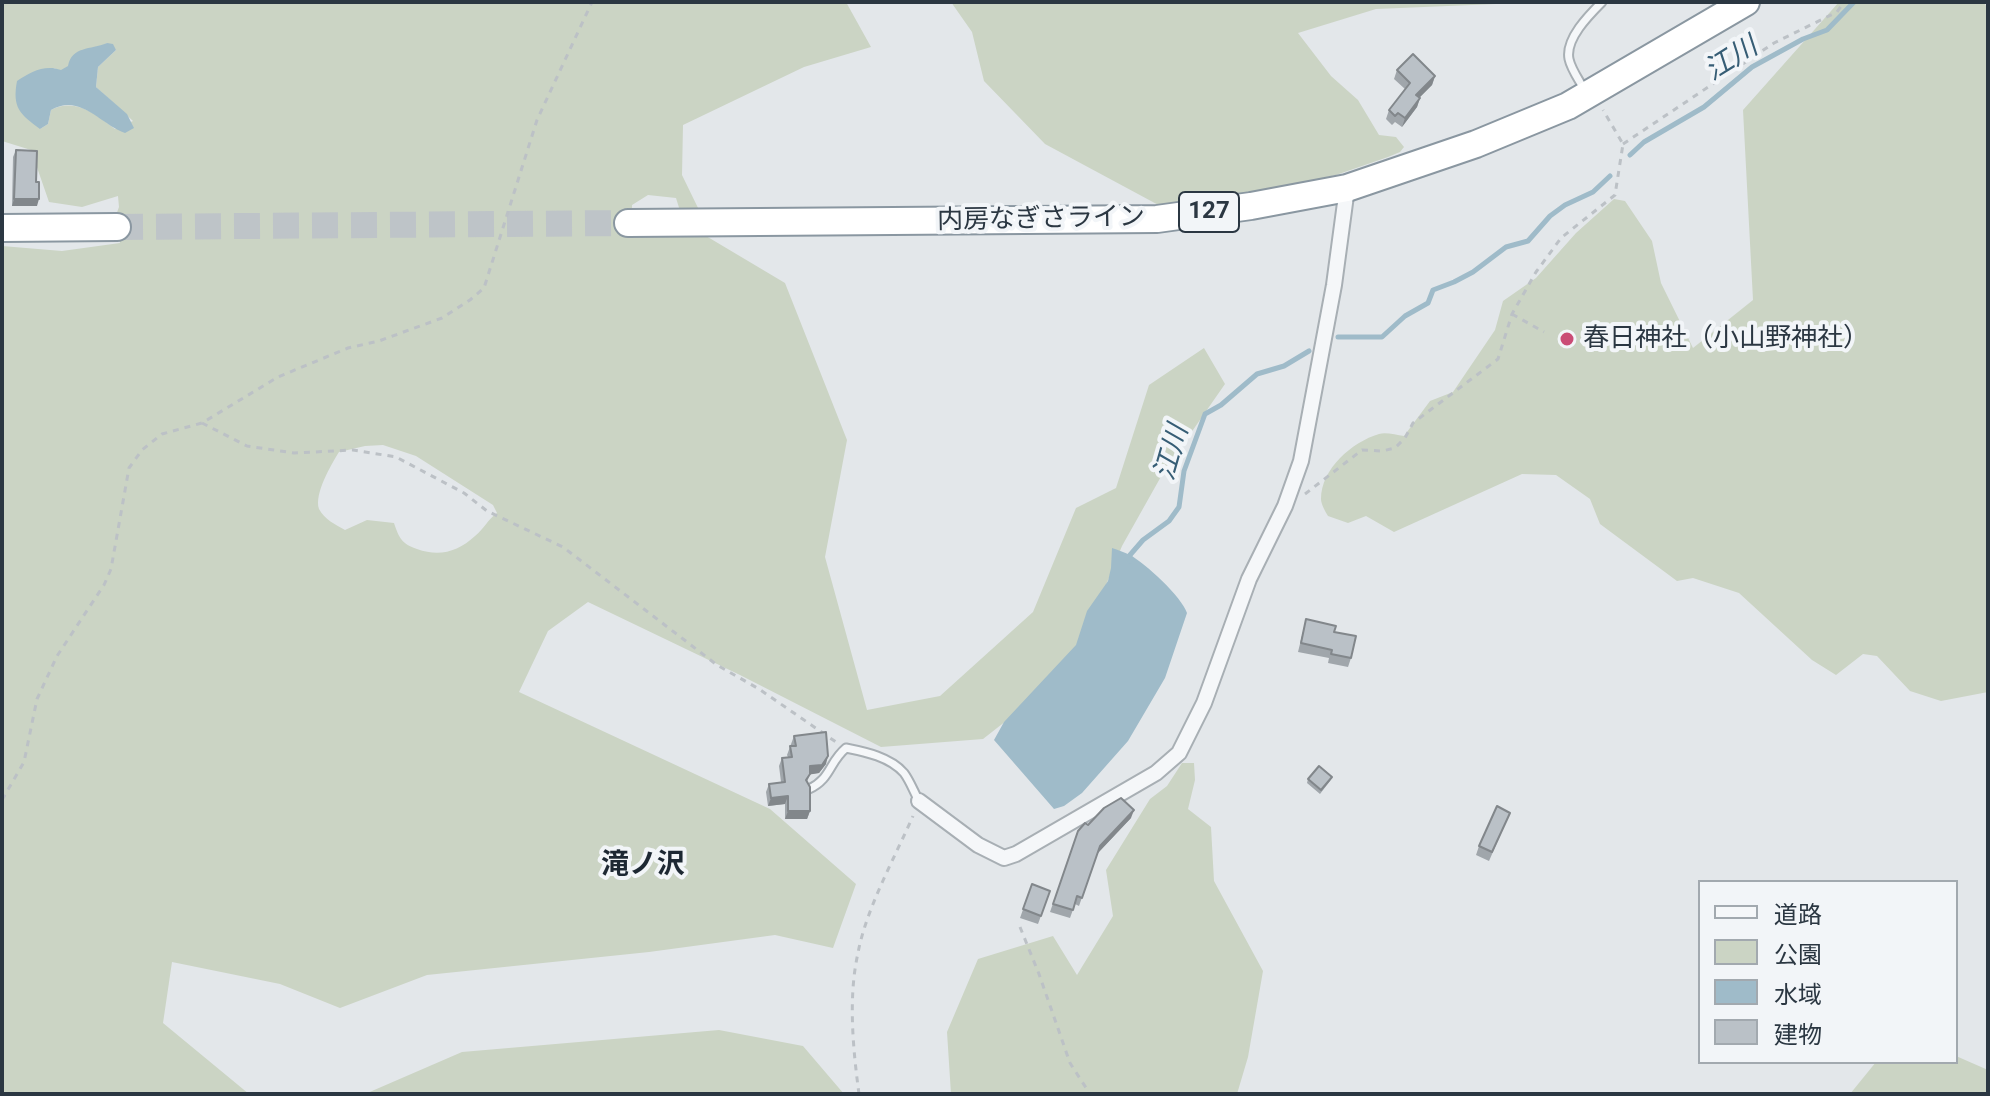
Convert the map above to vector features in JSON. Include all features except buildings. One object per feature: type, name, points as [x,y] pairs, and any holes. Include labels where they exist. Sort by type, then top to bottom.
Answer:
[{"type":"highway","name":"内房なぎさライン","points":[[628,223],[1157,219],[1347,188],[1476,144],[1590,94],[1746,2]]},
{"type":"highway","points":[[2,228],[117,227]]},
{"type":"street","points":[[919,801],[978,845],[1004,858],[1156,773],[1179,753],[1204,703],[1249,579],[1285,506],[1301,461],[1334,285],[1347,188]]},
{"type":"lane","points":[[1590,94],[1571,66],[1568,50],[1579,28],[1602,2]]},
{"type":"lane","points":[[809,789],[827,777],[846,748],[891,762],[905,774],[919,801]]},
{"type":"path","points":[[2,800],[24,762],[37,699],[57,656],[104,585],[111,569],[129,468],[142,450],[162,434],[202,423],[278,377],[348,348],[379,341],[442,318],[484,288],[537,120],[592,2]]},
{"type":"path","points":[[1623,144],[1774,43],[1837,12],[1844,2]]},
{"type":"path","points":[[1285,506],[1313,489],[1362,450],[1395,448],[1413,423],[1498,359],[1512,314],[1536,272],[1561,238],[1615,195],[1623,144],[1590,94]]},
{"type":"path","points":[[1512,314],[1544,332]]},
{"type":"path","points":[[202,423],[247,446],[294,453],[353,450],[396,457],[464,493],[487,511],[563,547],[717,665],[759,689],[803,722],[846,748]]},
{"type":"path","points":[[859,1094],[854,1010],[857,955],[863,932],[919,801]]},
{"type":"path","points":[[1020,927],[1070,1063],[1090,1094]]},
{"type":"green space","points":[[2,2],[846,2],[871,47],[804,67],[683,125],[682,175],[699,210],[681,214],[676,198],[648,195],[632,205],[632,229],[701,233],[785,283],[847,440],[825,557],[867,710],[940,696],[1033,612],[1076,508],[1116,488],[1149,385],[1204,348],[1225,384],[1163,473],[1122,546],[1071,670],[983,739],[881,747],[588,602],[548,631],[519,692],[770,809],[856,884],[833,948],[775,935],[649,952],[427,975],[340,1008],[280,984],[172,962],[163,1023],[249,1094],[2,1094],[2,246],[62,251],[120,243],[115,218],[119,207],[118,196],[82,207],[49,202],[31,150],[2,141]],"holes":[[[107,43],[116,50],[98,67],[96,87],[133,121],[115,129],[93,113],[68,105],[51,110],[48,124],[40,129],[54,68],[61,71]],[[383,445],[416,456],[493,505],[497,513],[469,541],[441,553],[404,543],[394,523],[367,520],[345,530],[334,524],[321,513],[318,503],[324,480],[339,452]]]},
{"type":"green space","points":[[951,2],[1544,2],[1376,9],[1298,33],[1331,76],[1358,100],[1379,135],[1396,137],[1404,147],[1388,157],[1336,175],[1251,194],[1164,208],[1045,144],[984,81],[972,32]]},
{"type":"green space","points":[[1839,2],[1984,2],[1988,10],[1988,692],[1941,701],[1910,691],[1877,656],[1863,654],[1836,675],[1812,660],[1739,593],[1693,578],[1677,581],[1600,524],[1590,499],[1556,475],[1522,474],[1394,532],[1366,516],[1348,523],[1328,516],[1321,501],[1322,488],[1340,458],[1359,443],[1379,434],[1404,436],[1430,401],[1453,392],[1495,330],[1503,301],[1536,278],[1576,233],[1614,199],[1625,201],[1652,241],[1661,283],[1693,348],[1753,300],[1743,110]]},
{"type":"green space","points":[[1182,763],[1194,763],[1195,780],[1188,809],[1211,827],[1214,881],[1263,971],[1248,1057],[1237,1094],[951,1094],[947,1032],[978,959],[1053,936],[1077,975],[1113,916],[1106,870],[1150,799],[1167,786]]},
{"type":"green space","points":[[719,1030],[803,1046],[844,1094],[365,1094],[462,1052]]},
{"type":"green space","points":[[1958,1057],[1988,1070],[1988,1094],[1850,1094],[1874,1064],[1958,1064]]},
{"type":"water","points":[[113,44],[116,50],[98,67],[96,87],[127,114],[134,128],[125,133],[81,107],[71,105],[51,110],[48,124],[40,129],[19,110],[17,81],[43,68],[61,70],[78,52]]},
{"type":"water","points":[[1112,548],[1137,559],[1171,590],[1187,613],[1165,678],[1128,741],[1082,793],[1054,809],[994,740],[1004,722],[1076,645],[1087,611],[1108,581]]},
{"type":"waterway","name":"江川","points":[[1630,155],[1644,142],[1704,107],[1752,67],[1803,39],[1827,30],[1854,2]]},
{"type":"waterway","name":"江川","points":[[1338,337],[1382,337],[1405,316],[1428,303],[1433,290],[1473,272],[1506,247],[1528,241],[1550,216],[1593,192],[1610,176]]},
{"type":"waterway","name":"江川","points":[[1130,561],[1130,555],[1143,540],[1169,521],[1179,507],[1184,471],[1205,414],[1221,405],[1257,374],[1284,366],[1309,351]]},
{"type":"tunnel","points":[[117,227],[628,223]]},
{"type":"place","name":"春日神社（小山野神社）","points":[[1567,339]]},
{"type":"district","name":"滝ノ沢","points":[[643,866]]}]
